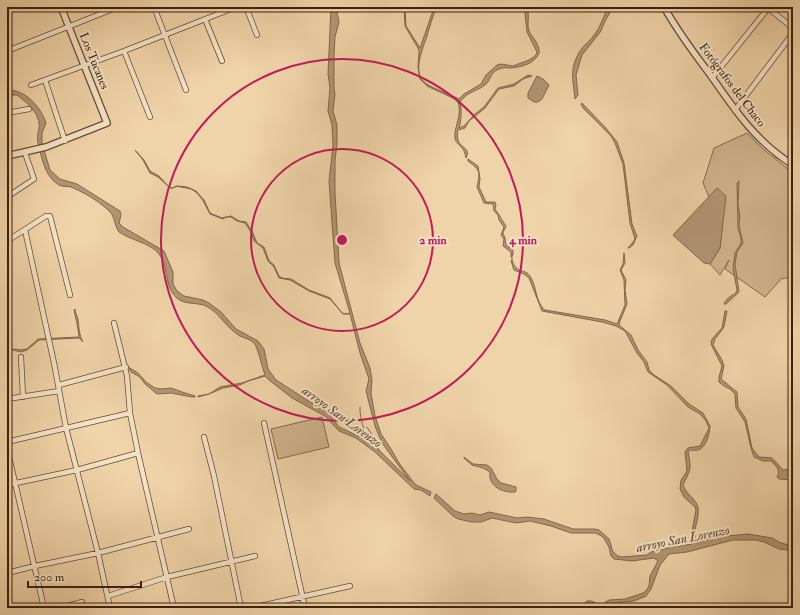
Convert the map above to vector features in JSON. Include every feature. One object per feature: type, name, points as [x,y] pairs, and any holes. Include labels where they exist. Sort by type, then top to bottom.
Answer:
[{"type":"street","name":"Los Tucanes","points":[[62,7],[68,26],[107,123],[65,141]]},
{"type":"street","points":[[7,51],[118,7]]},
{"type":"street","points":[[154,7],[186,90]]},
{"type":"street","points":[[32,85],[236,7]]},
{"type":"street","points":[[246,7],[257,35]]},
{"type":"street","name":"Fotógrafos del Chaco","points":[[664,7],[712,78],[756,136],[778,155],[793,165]]},
{"type":"street","points":[[712,78],[769,8],[793,28]]},
{"type":"street","points":[[205,19],[222,62]]},
{"type":"street","points":[[735,110],[793,33]]},
{"type":"street","points":[[124,51],[150,117]]},
{"type":"street","points":[[7,156],[25,153],[65,141],[45,80]]},
{"type":"street","points":[[7,113],[28,109]]},
{"type":"street","points":[[7,197],[34,179],[25,153]]},
{"type":"street","points":[[7,241],[46,216],[50,216],[70,295]]},
{"type":"street","points":[[25,230],[59,385],[66,428],[98,553],[110,608]]},
{"type":"street","points":[[114,323],[126,367],[130,413],[138,453],[174,608]]},
{"type":"street","points":[[21,357],[23,397]]},
{"type":"street","points":[[59,385],[126,367]]},
{"type":"street","points":[[7,399],[59,391]]},
{"type":"street","points":[[7,442],[130,413]]},
{"type":"street","points":[[264,423],[305,608]]},
{"type":"street","points":[[204,437],[214,476],[241,608]]},
{"type":"street","points":[[7,448],[44,608]]},
{"type":"street","points":[[7,485],[77,470],[138,453]]},
{"type":"street","points":[[7,573],[98,553],[188,528]]},
{"type":"street","points":[[108,596],[167,577],[255,556]]},
{"type":"street","points":[[251,608],[350,586]]},
{"type":"street","points":[[60,608],[82,602]]},
{"type":"shaded area","points":[[331,7],[336,7],[339,22],[335,37],[335,94],[333,111],[337,125],[335,193],[339,263],[360,343],[370,368],[372,380],[371,393],[375,416],[381,434],[411,479],[416,485],[431,492],[430,496],[421,490],[414,489],[375,452],[356,438],[339,431],[325,416],[292,398],[265,376],[240,385],[223,388],[209,394],[220,387],[242,383],[265,375],[254,343],[251,340],[235,333],[211,309],[206,306],[183,302],[177,298],[170,288],[164,265],[159,254],[146,244],[119,232],[113,217],[104,206],[86,194],[71,187],[60,186],[51,179],[46,170],[40,151],[44,150],[50,170],[60,179],[77,184],[120,211],[121,215],[119,223],[123,227],[164,251],[173,272],[173,284],[177,291],[184,296],[203,300],[209,303],[221,312],[236,329],[258,341],[264,349],[268,369],[276,380],[329,414],[339,427],[376,447],[410,481],[382,443],[375,426],[366,391],[369,379],[360,353],[350,314],[346,314],[350,313],[335,263],[329,181],[333,145],[332,125],[328,111],[330,88],[328,74]]},
{"type":"shaded area","points":[[404,7],[406,26],[420,48],[434,8],[437,7],[421,53],[419,65],[420,76],[426,84],[459,99],[464,94],[481,84],[486,75],[497,65],[501,64],[513,66],[535,56],[537,53],[536,50],[527,32],[523,7],[526,7],[528,28],[538,47],[538,55],[534,60],[525,65],[502,68],[496,71],[485,85],[463,98],[460,102],[461,115],[459,128],[464,126],[475,114],[484,107],[498,88],[514,84],[528,75],[532,76],[523,79],[514,86],[499,89],[485,108],[469,121],[465,128],[458,130],[459,142],[467,151],[466,158],[464,150],[455,139],[455,130],[459,115],[459,105],[457,100],[427,86],[420,79],[418,67],[419,50],[405,26]]},
{"type":"shaded area","points":[[609,7],[613,7],[601,31],[582,55],[576,75],[578,95],[575,99],[573,80],[574,63],[580,51],[597,31]]},
{"type":"shaded area","points":[[537,76],[549,85],[542,99],[538,102],[534,102],[528,98],[528,93]]},
{"type":"shaded area","points":[[7,90],[14,90],[26,96],[36,105],[44,117],[46,123],[42,133],[42,145],[39,146],[38,143],[39,123],[35,113],[17,95],[7,95]]},
{"type":"shaded area","points":[[582,103],[617,142],[624,163],[632,224],[637,236],[633,245],[629,248],[635,239],[630,223],[623,164],[611,136],[583,108]]},
{"type":"shaded area","points":[[747,133],[762,148],[793,173],[793,276],[782,278],[765,297],[725,269],[729,260],[720,275],[710,264],[720,248],[722,228],[703,183],[714,148]]},
{"type":"shaded area","points":[[135,150],[144,160],[150,171],[159,176],[169,187],[172,188],[170,188],[158,177],[150,173],[143,160]]},
{"type":"shaded area","points":[[468,159],[478,166],[480,179],[479,187],[486,202],[495,202],[495,209],[506,226],[503,233],[506,245],[513,250],[513,255],[511,257],[511,252],[503,246],[504,239],[501,235],[504,227],[499,220],[498,215],[494,211],[493,204],[484,203],[477,187],[479,178],[478,172],[468,161]]},
{"type":"shaded area","points":[[739,181],[739,226],[743,243],[737,252],[735,264],[739,292],[726,304],[724,304],[728,298],[735,294],[737,290],[733,268],[735,253],[741,243],[738,228],[737,183]]},
{"type":"shaded area","points":[[177,186],[187,187],[196,191],[204,200],[210,213],[222,218],[226,217],[223,219],[210,214],[202,199],[196,192],[191,189]]},
{"type":"shaded area","points":[[717,188],[726,196],[720,248],[710,264],[704,263],[673,235]]},
{"type":"shaded area","points":[[231,216],[239,221],[246,222],[257,243],[264,247],[269,261],[274,265],[279,276],[282,278],[291,279],[309,290],[330,298],[340,311],[330,299],[309,291],[290,280],[279,278],[274,267],[268,261],[263,248],[254,241],[251,232],[245,223],[237,221],[231,217],[226,217]]},
{"type":"shaded area","points":[[624,253],[625,263],[621,270],[626,280],[625,290],[627,304],[619,325],[631,335],[638,350],[647,362],[649,370],[671,386],[689,404],[703,413],[710,426],[708,436],[701,449],[688,452],[690,470],[683,485],[698,507],[698,516],[695,528],[696,543],[716,537],[748,534],[772,538],[781,543],[793,546],[793,551],[779,549],[764,542],[755,540],[733,540],[687,552],[669,554],[660,565],[651,589],[646,596],[634,601],[622,602],[600,608],[590,604],[584,608],[579,608],[587,601],[601,605],[609,600],[625,599],[643,593],[649,586],[650,576],[658,561],[654,558],[632,561],[614,559],[611,556],[609,547],[603,537],[596,533],[571,533],[530,521],[516,523],[492,518],[481,522],[472,522],[458,519],[434,498],[436,494],[455,511],[464,514],[472,513],[480,515],[489,512],[517,518],[527,517],[544,519],[573,529],[599,530],[609,539],[613,552],[622,557],[647,555],[651,552],[692,544],[696,510],[695,507],[684,497],[680,489],[681,480],[687,471],[685,452],[688,448],[700,446],[709,428],[706,421],[700,414],[688,407],[667,385],[648,372],[644,362],[637,353],[625,331],[616,326],[602,322],[542,311],[529,278],[514,270],[511,261],[512,260],[516,268],[526,272],[530,276],[534,284],[539,303],[545,310],[605,320],[617,324],[625,305],[624,280],[620,270],[623,264]]},
{"type":"shaded area","points":[[75,309],[83,342],[79,338],[39,340],[27,350],[21,352],[13,350],[7,351],[13,349],[27,349],[38,339],[79,337],[74,310]]},
{"type":"shaded area","points":[[725,311],[727,311],[724,327],[715,339],[713,345],[724,366],[721,379],[737,392],[738,407],[746,419],[752,448],[759,457],[772,458],[782,469],[788,469],[793,475],[793,480],[779,479],[777,477],[777,468],[771,461],[763,461],[754,457],[745,422],[736,408],[735,394],[719,382],[722,366],[711,344],[712,339],[722,328]]},
{"type":"shaded area","points":[[128,367],[138,373],[146,382],[155,388],[171,388],[195,397],[171,393],[157,394],[145,384],[140,377],[131,372]]},
{"type":"shaded area","points":[[322,417],[329,447],[278,459],[271,429]]},
{"type":"shaded area","points":[[464,457],[473,464],[487,465],[491,468],[501,483],[516,487],[516,491],[510,492],[497,488],[491,481],[490,472],[472,465]]},
{"type":"waterway","points":[[512,255],[512,261]]},
{"type":"waterway","name":"arroyo San Lorenzo","points":[[360,407],[365,442]]},
{"type":"waterway","name":"arroyo San Lorenzo","points":[[367,427],[376,441],[379,451]]}]
